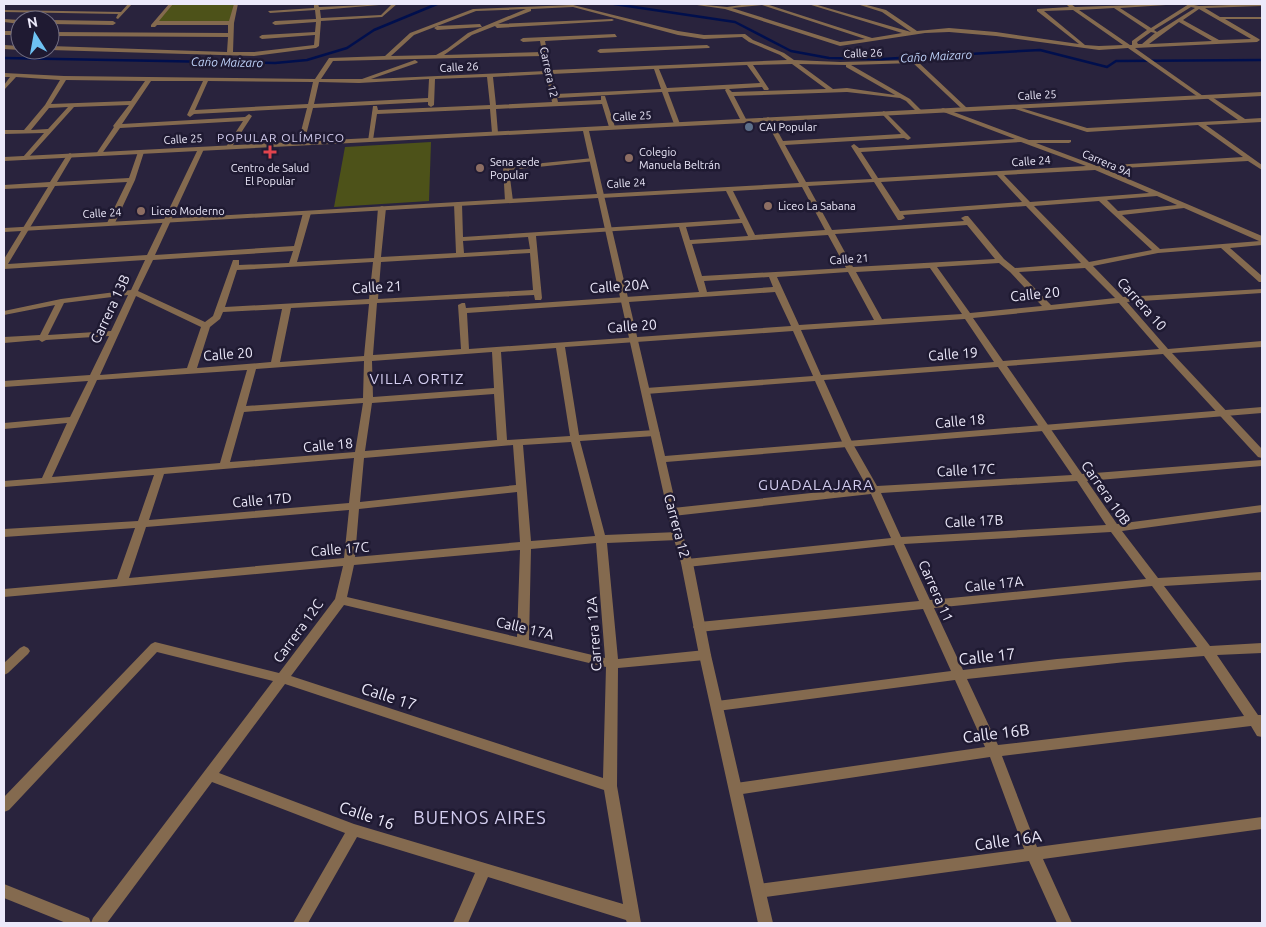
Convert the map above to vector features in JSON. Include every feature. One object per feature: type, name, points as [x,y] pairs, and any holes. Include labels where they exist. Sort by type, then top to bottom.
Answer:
[{"type":"street","points":[[92,49],[102,34],[130,4]]},
{"type":"street","points":[[147,34],[171,4]]},
{"type":"street","points":[[230,52],[231,23],[236,4]]},
{"type":"street","points":[[270,12],[316,6],[389,4]]},
{"type":"street","points":[[275,23],[382,16],[395,4]]},
{"type":"street","points":[[697,4],[726,8],[762,4],[875,40]]},
{"type":"street","points":[[810,4],[912,33]]},
{"type":"street","points":[[859,4],[884,11],[912,33]]},
{"type":"street","points":[[1086,47],[1038,10],[1070,6],[1166,4]]},
{"type":"street","points":[[1181,4],[1191,4],[1200,7],[1220,18],[1262,18]]},
{"type":"street","points":[[1191,4],[1134,42],[1144,56],[1201,97]]},
{"type":"street","points":[[1112,5],[1157,34]]},
{"type":"street","points":[[1137,47],[1200,7],[1262,5]]},
{"type":"street","points":[[60,48],[271,53],[316,46],[319,20],[316,6]]},
{"type":"street","points":[[359,82],[393,68],[431,58],[449,50],[465,36],[536,6]]},
{"type":"street","points":[[386,58],[412,34],[475,10],[536,6],[573,6],[657,28],[704,36],[743,35],[793,62],[831,90]]},
{"type":"street","points":[[1070,6],[1137,47]]},
{"type":"street","name":"Calle 26","points":[[726,8],[835,43],[844,44],[912,33],[965,31],[1086,47],[1137,47],[1257,40],[1220,18]]},
{"type":"street","points":[[4,11],[122,13]]},
{"type":"street","points":[[518,15],[527,55]]},
{"type":"street","points":[[429,28],[620,19]]},
{"type":"street","points":[[606,20],[621,51]]},
{"type":"street","points":[[1180,20],[1218,42]]},
{"type":"street","points":[[60,22],[113,23]]},
{"type":"street","points":[[156,22],[231,23]]},
{"type":"street","points":[[262,36],[317,33]]},
{"type":"street","points":[[60,34],[232,34]]},
{"type":"street","points":[[523,40],[615,36]]},
{"type":"street","points":[[704,36],[717,64]]},
{"type":"street","points":[[595,38],[606,70]]},
{"type":"street","name":"Carrera 12","points":[[542,40],[556,104]]},
{"type":"street","points":[[600,51],[708,47]]},
{"type":"street","points":[[301,143],[316,82],[331,59],[545,54]]},
{"type":"street","name":"Calle 26","points":[[4,75],[64,78],[359,82],[717,64],[793,62],[840,64],[914,61],[965,109]]},
{"type":"street","points":[[749,63],[768,92]]},
{"type":"street","points":[[840,64],[856,69],[898,97]]},
{"type":"street","points":[[656,68],[677,124]]},
{"type":"street","points":[[4,88],[14,76]]},
{"type":"street","points":[[490,76],[495,133]]},
{"type":"street","points":[[26,131],[46,106],[64,78]]},
{"type":"street","points":[[432,78],[432,110]]},
{"type":"street","points":[[99,154],[149,79]]},
{"type":"street","points":[[187,122],[206,80]]},
{"type":"street","points":[[554,96],[763,85]]},
{"type":"street","points":[[726,87],[744,121]]},
{"type":"street","points":[[731,94],[831,90],[859,91],[908,100],[920,112]]},
{"type":"street","points":[[602,93],[612,127]]},
{"type":"street","name":"Calle 25","points":[[4,159],[1262,94]]},
{"type":"street","points":[[1209,97],[1244,121]]},
{"type":"street","points":[[192,112],[431,100]]},
{"type":"street","points":[[375,112],[604,102]]},
{"type":"street","points":[[46,106],[132,103]]},
{"type":"street","points":[[370,140],[375,103]]},
{"type":"street","points":[[26,158],[47,131],[72,106]]},
{"type":"street","points":[[1012,107],[1087,130],[1262,120]]},
{"type":"street","points":[[229,147],[254,109]]},
{"type":"street","name":"Carrera 9A","points":[[943,110],[1094,168],[1262,241]]},
{"type":"street","points":[[884,113],[916,147]]},
{"type":"street","points":[[116,126],[247,119]]},
{"type":"street","points":[[768,119],[879,322]]},
{"type":"street","points":[[1199,123],[1262,168]]},
{"type":"street","name":"Carrera 12","points":[[586,129],[678,536],[687,563],[705,656],[766,923]]},
{"type":"street","points":[[4,132],[47,131]]},
{"type":"street","points":[[782,142],[906,136]]},
{"type":"street","points":[[850,140],[907,227]]},
{"type":"street","points":[[857,150],[1069,140]]},
{"type":"street","name":"Carrera 13B","points":[[45,481],[201,149]]},
{"type":"street","points":[[111,223],[132,180],[141,152]]},
{"type":"street","points":[[4,266],[70,155]]},
{"type":"street","name":"Calle 24","points":[[4,230],[1250,159]]},
{"type":"street","points":[[509,201],[505,168],[593,160]]},
{"type":"street","name":"Carrera 10","points":[[999,174],[1121,300],[1165,351],[1262,455]]},
{"type":"street","points":[[4,187],[132,180]]},
{"type":"street","points":[[729,189],[753,238]]},
{"type":"street","points":[[898,213],[1155,195]]},
{"type":"street","points":[[1101,199],[1158,251]]},
{"type":"street","points":[[458,204],[460,254]]},
{"type":"street","points":[[1118,213],[1183,207]]},
{"type":"street","name":"Carrera 12C","points":[[98,923],[208,775],[284,679],[341,600],[349,564],[359,456],[368,400],[368,358],[382,208]]},
{"type":"street","points":[[958,209],[1001,261],[1013,270],[1048,307]]},
{"type":"street","points":[[293,263],[307,213]]},
{"type":"street","points":[[459,239],[745,221]]},
{"type":"street","points":[[688,242],[969,222]]},
{"type":"street","points":[[682,225],[704,294]]},
{"type":"street","points":[[532,234],[538,305]]},
{"type":"street","points":[[1013,270],[1088,265],[1158,251],[1262,241]]},
{"type":"street","points":[[1223,246],[1262,280]]},
{"type":"street","points":[[4,266],[297,248]]},
{"type":"street","points":[[234,268],[293,263],[533,251]]},
{"type":"street","points":[[191,371],[206,326],[217,317],[240,252]]},
{"type":"street","name":"Calle 21","points":[[699,280],[1001,261]]},
{"type":"street","name":"Carrera 10B","points":[[932,265],[1114,528],[1260,724]]},
{"type":"street","name":"Carrera 11","points":[[772,275],[848,444],[874,490],[957,675],[994,751],[1033,854],[1065,923]]},
{"type":"street","name":"Calle 20A","points":[[462,311],[778,290]]},
{"type":"street","name":"Calle 20","points":[[4,384],[967,316],[1121,300],[1262,291]]},
{"type":"street","points":[[4,313],[61,301],[133,292],[206,326]]},
{"type":"street","name":"Calle 21","points":[[218,310],[537,292]]},
{"type":"street","points":[[461,296],[465,351]]},
{"type":"street","points":[[42,339],[61,301]]},
{"type":"street","points":[[275,365],[287,307]]},
{"type":"street","points":[[4,340],[115,333]]},
{"type":"street","name":"Calle 19","points":[[646,392],[1262,344]]},
{"type":"street","name":"Carrera 12A","points":[[560,345],[575,439],[601,539],[612,664],[610,786],[633,919]]},
{"type":"street","points":[[496,349],[497,391],[502,443]]},
{"type":"street","points":[[224,467],[252,366]]},
{"type":"street","points":[[240,409],[497,391]]},
{"type":"street","name":"Calle 18","points":[[661,459],[1262,410]]},
{"type":"street","points":[[4,426],[74,420]]},
{"type":"street","name":"Calle 18","points":[[4,484],[502,443],[655,433]]},
{"type":"street","points":[[518,442],[526,546],[523,643]]},
{"type":"street","name":"Calle 17C","points":[[673,512],[874,490],[1079,478],[1262,463]]},
{"type":"street","points":[[121,583],[143,525],[160,472]]},
{"type":"street","name":"Calle 17D","points":[[4,533],[143,525],[354,507],[522,488]]},
{"type":"street","name":"Calle 17B","points":[[687,563],[897,541],[1114,528],[1262,508]]},
{"type":"street","name":"Calle 17C","points":[[4,593],[349,564],[601,539],[678,536]]},
{"type":"street","name":"Calle 17A","points":[[699,627],[1155,582],[1262,576]]},
{"type":"street","name":"Calle 17A","points":[[341,600],[612,664],[705,656]]},
{"type":"street","name":"Calle 17","points":[[4,806],[155,647],[284,679],[610,786]]},
{"type":"street","name":"Calle 17","points":[[717,706],[957,675],[1207,651],[1262,648]]},
{"type":"street","points":[[4,670],[24,651]]},
{"type":"street","name":"Calle 16B","points":[[736,789],[994,751],[1260,724]]},
{"type":"street","name":"Calle 16","points":[[208,775],[354,830],[633,919]]},
{"type":"street","name":"Calle 16A","points":[[759,891],[1262,823]]},
{"type":"street","points":[[300,923],[354,830]]},
{"type":"street","points":[[460,923],[483,871]]},
{"type":"street","points":[[4,891],[84,923]]},
{"type":"green space","points":[[171,4],[235,4],[231,23],[157,22]]},
{"type":"green space","points":[[431,142],[429,201],[334,207],[345,147]]},
{"type":"waterway","name":"Caño Maizaro","points":[[4,58],[275,63],[307,60],[347,48],[374,30],[437,4]]},
{"type":"waterway","name":"Caño Maizaro","points":[[614,4],[735,22],[791,51],[829,58],[882,59],[1040,50],[1107,67],[1116,61],[1262,60]]},
{"type":"place","name":"CAI Popular","points":[[749,127]]},
{"type":"place","name":"Centro de Salud El Popular","points":[[270,152]]},
{"type":"place","name":"Colegio Manuela Beltrán","points":[[629,158]]},
{"type":"place","name":"Sena sede Popular","points":[[480,168]]},
{"type":"place","name":"Liceo La Sabana","points":[[768,206]]},
{"type":"place","name":"Liceo Moderno","points":[[141,211]]},
{"type":"district","name":"POPULAR OLÍMPICO","points":[[281,137]]},
{"type":"district","name":"VILLA ORTIZ","points":[[417,378]]},
{"type":"district","name":"GUADALAJARA","points":[[816,484]]},
{"type":"district","name":"BUENOS AIRES","points":[[480,817]]}]
